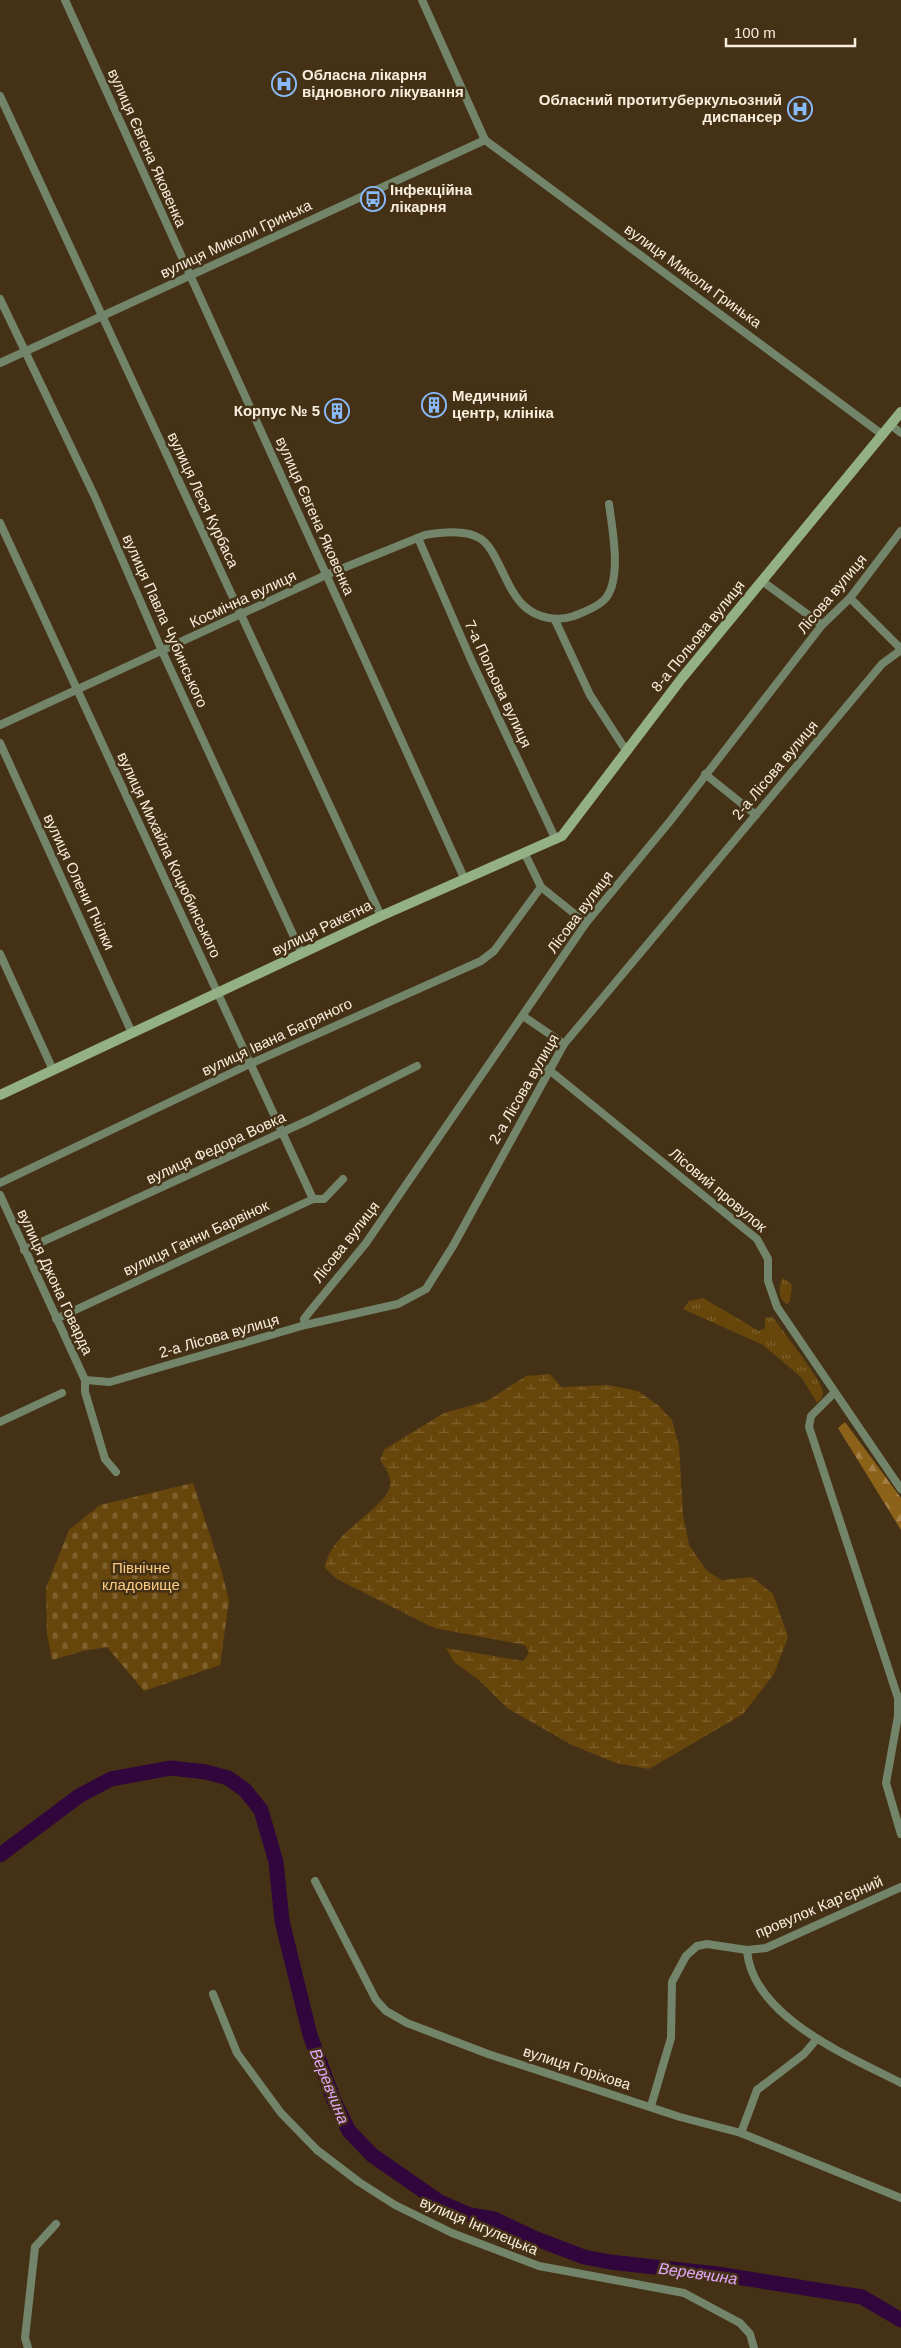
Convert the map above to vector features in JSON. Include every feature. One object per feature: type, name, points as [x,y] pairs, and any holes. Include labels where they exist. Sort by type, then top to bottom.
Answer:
[{"type":"street","name":"вулиця Євгена Яковенка","points":[[65,0],[465,880]]},
{"type":"street","name":"вулиця Миколи Гринька","points":[[422,0],[485,140],[883,435]]},
{"type":"street","name":"вулиця Леся Курбаса","points":[[0,96],[381,916]]},
{"type":"street","name":"вулиця Миколи Гринька","points":[[0,363],[485,140]]},
{"type":"street","name":"вулиця Павла Чубинського","points":[[0,299],[95,497],[162,651],[302,954]]},
{"type":"street","name":"8-а Польова вулиця","points":[[627,752],[682,678],[901,412]]},
{"type":"street","points":[[891,425],[901,432]]},
{"type":"street","points":[[609,504],[615,570],[608,596],[595,607],[566,619],[555,620],[590,695],[627,752]]},
{"type":"street","name":"вулиця Михайла Коцюбинського","points":[[0,523],[313,1199]]},
{"type":"street","name":"Лісова вулиця","points":[[305,1326],[304,1319],[366,1243],[586,923],[671,820],[822,625],[850,598],[901,531]]},
{"type":"street","name":"Космічна вулиця","points":[[0,725],[241,616],[326,575],[435,533],[453,532],[468,534],[487,544],[512,593],[525,607],[555,620]]},
{"type":"street","name":"7-а Польова вулиця","points":[[418,538],[472,662],[556,840]]},
{"type":"street","points":[[762,581],[822,625]]},
{"type":"street","points":[[850,598],[901,650]]},
{"type":"street","name":"2-а Лісова вулиця","points":[[84,1380],[110,1382],[305,1326],[398,1304],[426,1289],[453,1246],[548,1069],[564,1044],[882,664],[901,650]]},
{"type":"street","name":"вулиця Олени Пчілки","points":[[0,743],[132,1033]]},
{"type":"street","name":"вулиця Ракетна","points":[[0,1095],[381,916],[556,840],[573,824],[627,752]]},
{"type":"street","points":[[705,774],[756,815]]},
{"type":"street","points":[[525,854],[541,887],[586,923]]},
{"type":"street","name":"вулиця Івана Багряного","points":[[0,1183],[250,1064],[489,956],[541,887]]},
{"type":"street","points":[[0,954],[53,1070]]},
{"type":"street","points":[[522,1016],[564,1044]]},
{"type":"street","name":"вулиця Федора Вовка","points":[[24,1250],[282,1132],[416,1066]]},
{"type":"street","name":"Лісовий провулок","points":[[548,1069],[757,1239],[768,1259],[768,1281],[777,1307],[834,1394],[901,1490]]},
{"type":"street","name":"вулиця Ганни Барвінок","points":[[56,1319],[313,1199],[326,1197],[343,1179]]},
{"type":"street","name":"вулиця Джона Говарда","points":[[0,1195],[84,1380],[85,1392],[105,1459],[116,1472]]},
{"type":"street","points":[[0,1422],[62,1393]]},
{"type":"street","points":[[834,1394],[811,1416],[808,1427],[898,1698],[898,1716],[886,1783],[901,1834]]},
{"type":"street","name":"вулиця Горіхова","points":[[316,1881],[376,2000],[386,2011],[407,2023],[488,2054],[741,2133],[901,2198]]},
{"type":"street","name":"провулок Кар'єрний","points":[[652,2106],[671,2038],[672,1982],[682,1962],[691,1950],[707,1944],[747,1950],[766,1948],[901,1887]]},
{"type":"street","points":[[747,1950],[749,1969],[757,1985],[794,2022],[816,2040],[901,2083]]},
{"type":"street","name":"вулиця Інгулецька","points":[[213,1994],[237,2053],[281,2113],[317,2150],[395,2205],[452,2233],[539,2266],[684,2293],[740,2323],[750,2334],[754,2348]]},
{"type":"street","points":[[741,2133],[756,2090],[804,2054],[816,2040]]},
{"type":"street","points":[[28,2348],[25,2338],[35,2247],[56,2224]]},
{"type":"green space","points":[[783,1278],[792,1285],[790,1301],[787,1304],[780,1296],[780,1285]]},
{"type":"green space","points":[[703,1298],[759,1331],[765,1328],[765,1318],[773,1317],[821,1387],[823,1393],[819,1401],[817,1403],[802,1378],[763,1345],[683,1309],[689,1301]]},
{"type":"green space","points":[[550,1374],[561,1387],[608,1385],[638,1391],[659,1406],[672,1420],[679,1446],[683,1515],[689,1545],[706,1570],[721,1580],[752,1577],[773,1594],[788,1637],[774,1674],[743,1714],[649,1769],[616,1763],[572,1745],[507,1708],[479,1680],[454,1662],[446,1648],[523,1661],[529,1653],[525,1645],[434,1628],[337,1579],[325,1568],[329,1555],[336,1543],[386,1495],[390,1486],[390,1479],[380,1460],[385,1449],[444,1413],[487,1401],[526,1376]]},
{"type":"green space","points":[[845,1422],[901,1498],[901,1530],[838,1428]]},
{"type":"green space","name":"Північне кладовище","points":[[193,1483],[221,1569],[229,1601],[220,1665],[144,1691],[107,1647],[83,1651],[52,1660],[47,1634],[46,1588],[69,1530],[100,1505]]},
{"type":"waterway","name":"Веревчина","points":[[0,1855],[79,1796],[111,1779],[171,1768],[206,1772],[228,1778],[245,1790],[261,1810],[276,1862],[282,1921],[310,2035],[334,2101],[349,2131],[372,2155],[438,2201],[470,2215],[494,2219],[534,2238],[584,2257],[610,2262],[717,2274],[862,2297],[901,2320]]},
{"type":"place","name":"Обласна лікарня відновного лікування","points":[[284,84]]},
{"type":"place","name":"Обласний протитуберкульозний диспансер","points":[[800,109]]},
{"type":"place","name":"Інфекційна лікарня","points":[[373,199]]},
{"type":"place","name":"Медичний центр, клініка","points":[[434,405]]},
{"type":"place","name":"Корпус № 5","points":[[337,411]]}]
